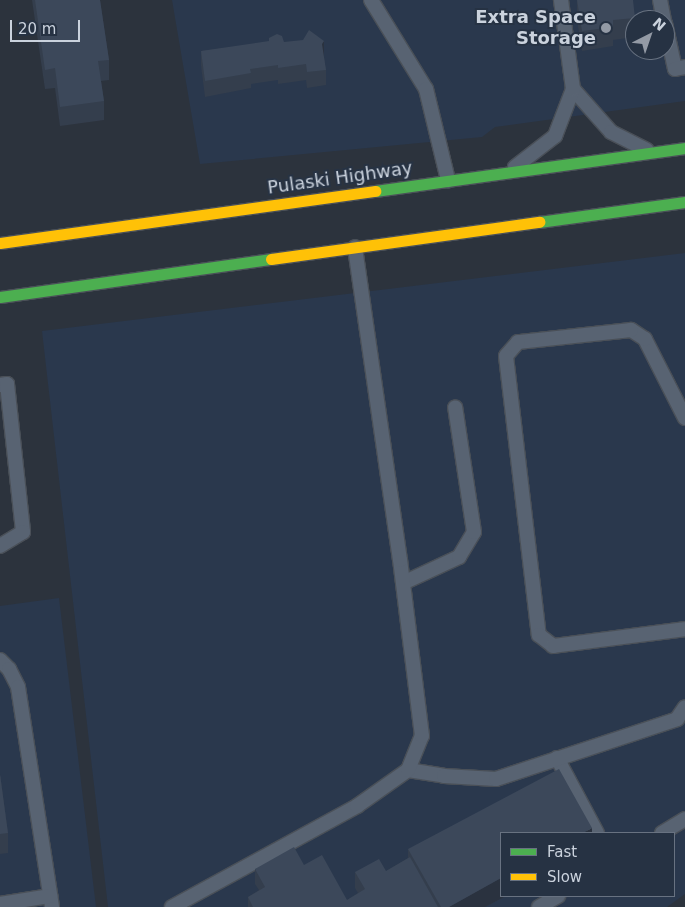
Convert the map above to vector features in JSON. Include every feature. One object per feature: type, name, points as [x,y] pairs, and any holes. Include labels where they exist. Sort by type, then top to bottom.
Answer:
[{"type":"highway","name":"Pulaski Highway","points":[[0,243],[685,148]]},
{"type":"highway","points":[[0,297],[685,202]]},
{"type":"lane","points":[[371,0],[426,89],[448,180]]},
{"type":"lane","points":[[508,172],[554,136],[573,90],[561,0]]},
{"type":"lane","points":[[673,60],[675,69],[685,67]]},
{"type":"lane","points":[[573,90],[612,132],[652,152]]},
{"type":"lane","points":[[172,907],[357,806],[408,770],[422,736],[403,583],[355,247]]},
{"type":"lane","points":[[685,418],[645,339],[632,330],[518,342],[506,356],[539,635],[553,646],[685,630]]},
{"type":"lane","points":[[0,385],[7,384],[23,532],[0,546]]},
{"type":"lane","points":[[403,583],[460,557],[474,532],[455,407]]},
{"type":"lane","points":[[0,660],[9,669],[18,687],[51,902],[0,904]]},
{"type":"lane","points":[[408,770],[444,776],[496,779],[677,719],[685,707]]},
{"type":"lane","points":[[557,758],[596,832]]},
{"type":"lane","points":[[664,832],[685,819]]},
{"type":"lane","points":[[539,907],[556,897]]},
{"type":"shaded area","points":[[172,0],[685,0],[685,101],[495,127],[482,137],[200,164]]},
{"type":"shaded area","points":[[685,253],[685,894],[667,907],[108,907],[42,331]]},
{"type":"shaded area","points":[[59,598],[96,907],[0,907],[0,606]]},
{"type":"building","points":[[35,0],[100,0],[109,60],[98,61],[104,101],[60,107],[55,68],[45,70]]},
{"type":"building","points":[[577,0],[633,0],[634,10],[625,10],[625,19],[613,20],[613,27],[582,31]]},
{"type":"building","points":[[309,30],[324,41],[322,44],[326,70],[307,72],[306,64],[278,68],[278,65],[250,69],[251,73],[205,81],[201,51],[269,41],[269,38],[277,34],[282,36],[284,42],[303,40]]},
{"type":"building","points":[[559,769],[592,828],[585,832],[500,832],[500,879],[449,907],[441,907],[408,849]]},
{"type":"building","points":[[0,774],[8,833],[0,834]]},
{"type":"building","points":[[294,847],[304,865],[322,855],[347,900],[365,889],[355,872],[379,859],[386,871],[410,857],[438,907],[253,907],[248,897],[265,887],[255,869]]},
{"type":"traffic: fast","points":[[375,191],[685,148]]},
{"type":"traffic: fast","points":[[539,222],[685,202]]},
{"type":"traffic: fast","points":[[0,297],[271,259]]},
{"type":"traffic: slow","points":[[0,243],[375,191]]},
{"type":"traffic: slow","points":[[271,259],[539,222]]},
{"type":"place","name":"Extra Space Storage","points":[[606,28]]}]
